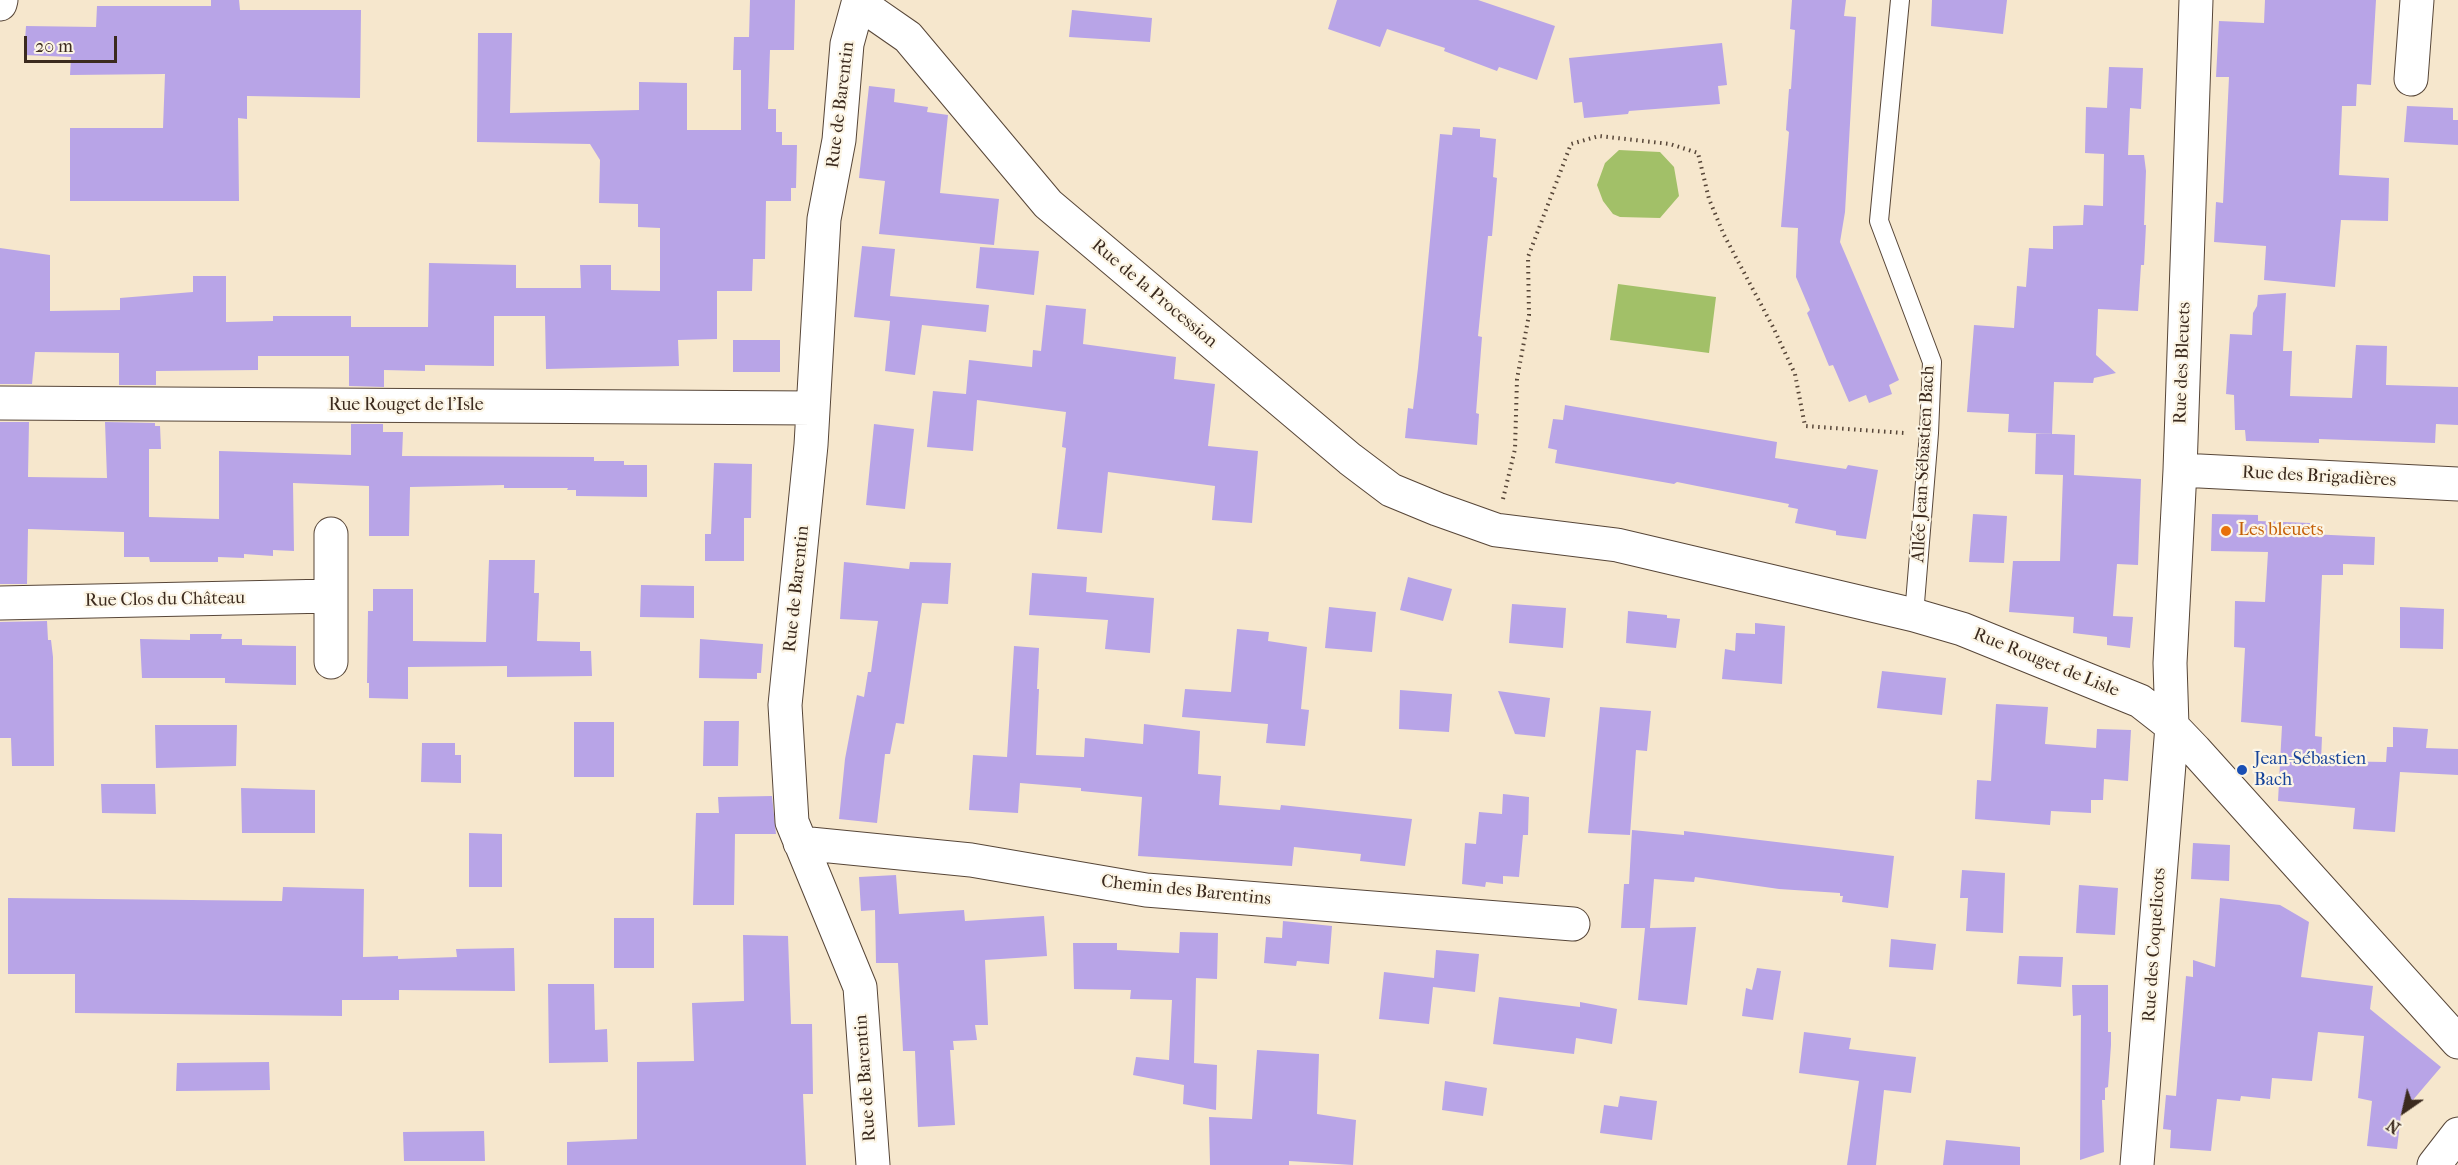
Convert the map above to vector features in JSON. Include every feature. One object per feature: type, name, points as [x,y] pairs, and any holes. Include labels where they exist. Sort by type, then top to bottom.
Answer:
[{"type":"street","name":"Rue des Bleuets","points":[[2172,726],[2170,663],[2180,470],[2196,0]]},
{"type":"street","points":[[2411,79],[2417,0]]},
{"type":"street","name":"Rue de Barentin","points":[[859,1],[847,44],[838,140],[824,219],[811,445],[785,705],[792,822],[860,987],[873,1165]]},
{"type":"street","name":"Rue de la Procession","points":[[859,1],[908,36],[1048,204],[1350,459],[1390,490],[1496,530]]},
{"type":"street","name":"Rue Rouget de l'Isle","points":[[0,403],[813,408]]},
{"type":"street","name":"Rue des Brigadières","points":[[2180,470],[2458,484]]},
{"type":"street","name":"Rue Rouget de Lisle","points":[[1496,530],[1617,545],[1914,615],[1962,629],[2140,701],[2172,726],[2458,1042]]},
{"type":"street","points":[[331,534],[331,662]]},
{"type":"street","name":"Rue Clos du Château","points":[[0,603],[331,596]]},
{"type":"street","name":"Rue des Coquelicots","points":[[2138,1165],[2172,726]]},
{"type":"street","name":"Chemin des Barentins","points":[[800,843],[971,860],[1146,890],[1573,924]]},
{"type":"street","points":[[2434,1165],[2458,1134]]},
{"type":"lane","name":"Allée Jean-Sébastien Bach","points":[[1900,0],[1879,221],[1932,362],[1929,433],[1914,615]]},
{"type":"path","points":[[1496,530],[1515,449],[1517,379],[1529,315],[1528,257],[1571,144],[1599,136],[1670,144],[1698,153],[1709,199],[1724,234],[1795,374],[1805,426],[1929,433]]},
{"type":"green space","points":[[1619,150],[1660,152],[1674,167],[1679,196],[1660,218],[1620,217],[1613,214],[1603,201],[1597,185],[1605,163]]},
{"type":"green space","points":[[1618,284],[1716,297],[1709,353],[1610,340]]},
{"type":"building","points":[[211,0],[239,0],[240,10],[361,10],[360,98],[247,96],[247,119],[238,118],[239,201],[70,201],[70,128],[163,128],[165,74],[70,75],[71,57],[24,55],[26,26],[96,27],[97,6],[211,6]]},
{"type":"building","points":[[750,0],[795,0],[794,50],[770,50],[768,109],[776,109],[776,132],[782,132],[782,145],[797,145],[796,188],[791,188],[791,201],[766,201],[765,259],[753,259],[752,291],[717,291],[717,339],[678,340],[679,366],[546,369],[545,316],[494,316],[494,366],[425,365],[425,371],[384,370],[384,387],[349,386],[349,356],[258,356],[258,370],[156,371],[156,385],[119,385],[119,353],[35,352],[32,384],[0,384],[0,248],[50,255],[50,311],[120,310],[120,298],[193,292],[193,276],[226,276],[226,322],[273,321],[273,316],[351,316],[351,327],[428,327],[429,263],[516,265],[516,288],[581,288],[580,265],[611,265],[611,290],[660,291],[660,228],[638,227],[638,204],[599,203],[600,160],[590,144],[477,142],[478,33],[512,33],[510,113],[639,110],[639,82],[687,83],[687,130],[741,130],[741,70],[733,70],[734,37],[749,37]]},
{"type":"building","points":[[1337,0],[1478,0],[1555,26],[1537,80],[1499,67],[1497,71],[1444,51],[1445,48],[1387,29],[1380,47],[1328,29]]},
{"type":"building","points":[[1792,0],[1846,0],[1844,16],[1856,17],[1845,212],[1840,242],[1899,380],[1889,385],[1892,394],[1869,403],[1866,395],[1849,402],[1833,365],[1829,366],[1807,313],[1810,310],[1796,277],[1798,228],[1781,227],[1789,132],[1786,130],[1795,30],[1790,29]]},
{"type":"building","points":[[1932,0],[2007,0],[2003,34],[1931,26]]},
{"type":"building","points":[[2265,0],[2376,0],[2371,85],[2357,84],[2356,106],[2342,106],[2339,175],[2389,178],[2388,221],[2341,220],[2335,287],[2264,280],[2266,246],[2214,242],[2216,202],[2223,203],[2229,77],[2216,77],[2219,21],[2264,23]]},
{"type":"building","points":[[1072,10],[1152,18],[1150,42],[1069,37]]},
{"type":"building","points":[[1722,43],[1727,85],[1718,86],[1720,104],[1629,111],[1628,114],[1584,118],[1582,102],[1574,103],[1569,58]]},
{"type":"building","points":[[2109,67],[2143,68],[2141,109],[2130,108],[2128,155],[2144,155],[2146,171],[2144,265],[2141,265],[2138,311],[2098,309],[2096,355],[2116,373],[2094,378],[2093,383],[2054,382],[2052,434],[2008,432],[2009,414],[1967,412],[1974,325],[2014,328],[2017,286],[2026,287],[2029,248],[2053,249],[2053,226],[2083,225],[2084,205],[2103,206],[2104,154],[2085,153],[2086,107],[2107,108]]},
{"type":"building","points":[[869,86],[895,89],[894,102],[928,107],[927,112],[948,115],[940,193],[999,199],[994,245],[879,234],[885,181],[859,178]]},
{"type":"building","points":[[2407,106],[2453,108],[2453,120],[2458,120],[2458,145],[2404,142]]},
{"type":"building","points":[[1453,127],[1480,129],[1480,137],[1496,139],[1493,177],[1497,178],[1492,236],[1488,236],[1478,336],[1482,337],[1476,413],[1479,414],[1477,445],[1405,438],[1408,408],[1413,409],[1418,368],[1440,134],[1452,135]]},
{"type":"building","points":[[862,246],[895,249],[890,296],[989,305],[986,332],[922,325],[915,375],[885,371],[890,321],[854,317]]},
{"type":"building","points":[[980,247],[1039,251],[1034,295],[976,288]]},
{"type":"building","points":[[2286,293],[2283,351],[2292,351],[2290,396],[2352,398],[2356,345],[2387,346],[2386,385],[2458,387],[2458,425],[2436,424],[2435,443],[2319,439],[2319,443],[2246,441],[2245,430],[2235,430],[2234,395],[2226,394],[2230,334],[2252,335],[2253,313],[2257,306],[2258,295]]},
{"type":"building","points":[[1046,305],[1086,309],[1083,344],[1176,357],[1174,379],[1215,384],[1208,446],[1258,451],[1252,523],[1212,520],[1215,486],[1108,472],[1102,533],[1057,529],[1066,448],[1062,447],[1066,412],[977,400],[973,451],[927,447],[933,391],[966,394],[969,360],[1032,367],[1033,350],[1041,351]]},
{"type":"building","points":[[733,340],[780,340],[780,372],[733,372]]},
{"type":"building","points":[[1565,405],[1777,442],[1775,458],[1846,469],[1848,465],[1878,470],[1866,539],[1836,535],[1836,531],[1795,523],[1798,509],[1788,507],[1789,504],[1677,482],[1674,484],[1555,463],[1557,450],[1548,448],[1553,419],[1563,420]]},
{"type":"building","points":[[0,422],[29,422],[28,477],[107,478],[105,422],[155,423],[155,426],[160,426],[161,449],[149,449],[149,517],[219,519],[219,451],[351,455],[351,424],[383,424],[383,432],[403,432],[402,456],[594,457],[594,461],[624,461],[624,465],[647,465],[647,497],[576,496],[576,490],[567,490],[568,488],[504,488],[504,485],[410,487],[409,536],[369,536],[369,486],[293,483],[294,551],[273,550],[273,556],[244,554],[244,558],[218,557],[218,562],[150,562],[149,557],[124,557],[124,532],[28,529],[27,584],[0,584]]},
{"type":"building","points":[[874,424],[914,429],[905,509],[866,505]]},
{"type":"building","points":[[2036,433],[2075,435],[2074,475],[2141,479],[2138,565],[2117,564],[2113,616],[2133,617],[2130,648],[2107,645],[2107,637],[2073,633],[2074,617],[2009,612],[2013,561],[2060,561],[2063,475],[2035,474]]},
{"type":"building","points":[[714,463],[752,464],[751,518],[744,518],[744,561],[705,561],[705,534],[711,534]]},
{"type":"building","points":[[1973,514],[2007,516],[2004,563],[1969,562]]},
{"type":"building","points":[[2212,514],[2258,515],[2258,521],[2310,523],[2309,534],[2375,537],[2374,565],[2343,564],[2343,575],[2322,575],[2315,736],[2322,737],[2321,761],[2386,762],[2387,747],[2393,747],[2393,727],[2428,729],[2426,748],[2458,749],[2458,775],[2400,772],[2395,832],[2353,829],[2355,808],[2278,801],[2282,726],[2241,722],[2245,648],[2234,647],[2235,601],[2265,602],[2268,552],[2211,551]]},
{"type":"building","points":[[489,560],[535,560],[534,593],[539,593],[537,641],[580,642],[580,651],[591,651],[592,676],[507,677],[507,666],[408,667],[408,699],[369,698],[369,683],[367,683],[368,611],[373,611],[373,589],[413,589],[413,641],[486,642]]},
{"type":"building","points":[[844,562],[909,569],[910,562],[951,563],[948,604],[922,603],[904,724],[896,723],[890,754],[885,754],[877,823],[839,819],[845,759],[857,695],[864,697],[868,672],[871,672],[878,621],[840,619]]},
{"type":"building","points":[[1032,573],[1087,577],[1086,592],[1154,598],[1150,653],[1105,649],[1108,620],[1029,615]]},
{"type":"building","points":[[1408,577],[1452,589],[1443,621],[1400,610]]},
{"type":"building","points":[[641,585],[694,586],[694,618],[640,617]]},
{"type":"building","points":[[1512,604],[1566,608],[1563,648],[1509,643]]},
{"type":"building","points":[[1329,607],[1376,612],[1372,652],[1325,648]]},
{"type":"building","points":[[2400,607],[2444,609],[2443,649],[2400,648]]},
{"type":"building","points":[[1628,611],[1667,615],[1667,618],[1680,619],[1676,648],[1626,643]]},
{"type":"building","points":[[47,621],[48,640],[51,640],[53,657],[54,766],[12,766],[11,738],[0,738],[0,622]]},
{"type":"building","points":[[1755,623],[1785,626],[1782,684],[1722,679],[1725,649],[1735,651],[1736,633],[1755,634]]},
{"type":"building","points":[[1237,629],[1269,632],[1268,641],[1307,647],[1301,709],[1309,710],[1305,746],[1266,743],[1268,724],[1182,717],[1185,689],[1231,692]]},
{"type":"building","points":[[190,634],[222,634],[221,639],[242,639],[242,645],[296,646],[296,685],[225,683],[225,678],[142,678],[140,639],[190,640]]},
{"type":"building","points":[[700,639],[763,644],[761,673],[757,673],[757,679],[699,678]]},
{"type":"building","points":[[1014,646],[1039,648],[1036,755],[1084,757],[1085,738],[1143,744],[1144,724],[1200,731],[1198,774],[1221,776],[1219,805],[1280,810],[1281,805],[1412,819],[1405,866],[1360,861],[1361,854],[1294,847],[1292,866],[1138,856],[1142,797],[1081,791],[1081,788],[1020,783],[1018,813],[969,810],[973,755],[1007,757]]},
{"type":"building","points":[[1882,671],[1946,678],[1942,715],[1877,708]]},
{"type":"building","points":[[1400,690],[1452,694],[1449,732],[1399,729]]},
{"type":"building","points":[[1498,691],[1550,698],[1545,737],[1515,734]]},
{"type":"building","points":[[1996,704],[2048,707],[2045,744],[2096,748],[2097,729],[2131,730],[2128,781],[2104,779],[2103,800],[2091,800],[2091,813],[2051,811],[2050,825],[1975,819],[1977,780],[1991,781]]},
{"type":"building","points":[[1600,707],[1651,711],[1647,751],[1636,750],[1630,835],[1588,833]]},
{"type":"building","points":[[704,721],[739,721],[738,766],[703,766]]},
{"type":"building","points":[[574,722],[614,722],[614,777],[574,777]]},
{"type":"building","points":[[155,725],[237,725],[236,766],[156,768]]},
{"type":"building","points":[[422,743],[455,743],[455,755],[461,755],[461,783],[421,782]]},
{"type":"building","points":[[101,784],[155,784],[156,814],[102,813]]},
{"type":"building","points":[[241,788],[315,790],[315,833],[242,833]]},
{"type":"building","points":[[1503,794],[1529,797],[1528,835],[1523,835],[1519,877],[1503,876],[1503,884],[1486,882],[1485,887],[1462,884],[1465,843],[1476,844],[1479,812],[1502,814]]},
{"type":"building","points":[[772,796],[776,834],[735,834],[734,905],[693,905],[696,813],[719,813],[718,797]]},
{"type":"building","points":[[1632,830],[1684,835],[1684,831],[1894,856],[1888,908],[1842,902],[1843,896],[1840,896],[1840,893],[1779,889],[1695,877],[1694,882],[1654,879],[1650,928],[1696,927],[1687,1005],[1638,1000],[1645,928],[1621,928],[1624,884],[1629,884]]},
{"type":"building","points":[[469,833],[502,834],[502,887],[469,887]]},
{"type":"building","points":[[2193,843],[2230,845],[2229,881],[2191,879]]},
{"type":"building","points":[[1962,870],[2005,873],[2003,933],[1966,931],[1968,898],[1960,898]]},
{"type":"building","points":[[896,875],[899,914],[964,910],[965,921],[1044,916],[1047,956],[985,960],[988,1025],[975,1025],[977,1040],[953,1041],[954,1050],[950,1050],[955,1125],[918,1127],[915,1051],[903,1051],[898,963],[876,963],[875,910],[861,911],[859,877]]},
{"type":"building","points":[[2079,885],[2118,888],[2115,935],[2076,933]]},
{"type":"building","points":[[283,887],[364,889],[363,957],[398,956],[398,959],[457,957],[456,949],[514,948],[515,991],[399,990],[399,1000],[342,1000],[342,1016],[75,1013],[75,974],[8,974],[8,898],[282,901]]},
{"type":"building","points":[[2220,898],[2280,905],[2309,922],[2301,977],[2373,986],[2370,1009],[2441,1067],[2401,1114],[2397,1149],[2367,1146],[2372,1101],[2358,1098],[2364,1036],[2318,1032],[2312,1081],[2272,1078],[2270,1099],[2241,1096],[2240,1101],[2217,1099],[2211,1151],[2170,1148],[2171,1130],[2163,1129],[2166,1095],[2176,1096],[2186,976],[2193,977],[2193,960],[2215,967]]},
{"type":"building","points":[[614,918],[654,918],[654,968],[614,968]]},
{"type":"building","points":[[1283,921],[1332,926],[1329,964],[1297,961],[1296,966],[1264,963],[1266,937],[1282,938]]},
{"type":"building","points":[[1180,932],[1218,933],[1217,979],[1196,978],[1194,1063],[1217,1065],[1216,1110],[1183,1104],[1184,1085],[1133,1075],[1136,1057],[1169,1060],[1172,1000],[1130,999],[1131,990],[1074,989],[1073,943],[1117,943],[1117,950],[1179,953]]},
{"type":"building","points":[[743,935],[788,936],[791,1024],[812,1024],[813,1094],[803,1094],[806,1165],[567,1165],[567,1142],[637,1139],[637,1062],[694,1061],[692,1003],[744,1001]]},
{"type":"building","points":[[1891,939],[1936,944],[1933,970],[1889,967]]},
{"type":"building","points":[[1436,950],[1479,954],[1475,992],[1433,987],[1429,1024],[1379,1019],[1384,972],[1434,978]]},
{"type":"building","points":[[2019,956],[2063,957],[2061,987],[2017,984]]},
{"type":"building","points":[[1757,968],[1781,971],[1773,1020],[1742,1016],[1746,988],[1752,990]]},
{"type":"building","points":[[548,984],[594,984],[595,1030],[607,1029],[608,1062],[549,1063]]},
{"type":"building","points":[[2072,985],[2108,985],[2108,1032],[2111,1032],[2108,1087],[2105,1088],[2105,1100],[2102,1100],[2104,1152],[2080,1160],[2081,1015],[2073,1016]]},
{"type":"building","points":[[1499,997],[1580,1007],[1580,1002],[1617,1009],[1612,1044],[1576,1038],[1574,1054],[1493,1044]]},
{"type":"building","points":[[1804,1032],[1851,1038],[1849,1049],[1916,1057],[1911,1093],[1884,1090],[1876,1165],[1847,1165],[1859,1081],[1799,1073]]},
{"type":"building","points":[[1257,1050],[1319,1054],[1317,1114],[1356,1120],[1353,1165],[1289,1161],[1289,1165],[1210,1165],[1209,1117],[1252,1119]]},
{"type":"building","points":[[269,1062],[270,1090],[176,1091],[177,1063]]},
{"type":"building","points":[[1445,1081],[1487,1088],[1483,1116],[1442,1110]]},
{"type":"building","points":[[1620,1096],[1657,1101],[1652,1140],[1600,1133],[1604,1105],[1618,1107]]},
{"type":"building","points":[[484,1131],[485,1161],[404,1161],[403,1132]]},
{"type":"building","points":[[1946,1140],[2020,1147],[2020,1165],[1943,1165]]},
{"type":"place","name":"Les bleuets","points":[[2226,531]]},
{"type":"place","name":"Jean-Sébastien Bach","points":[[2242,770]]}]
